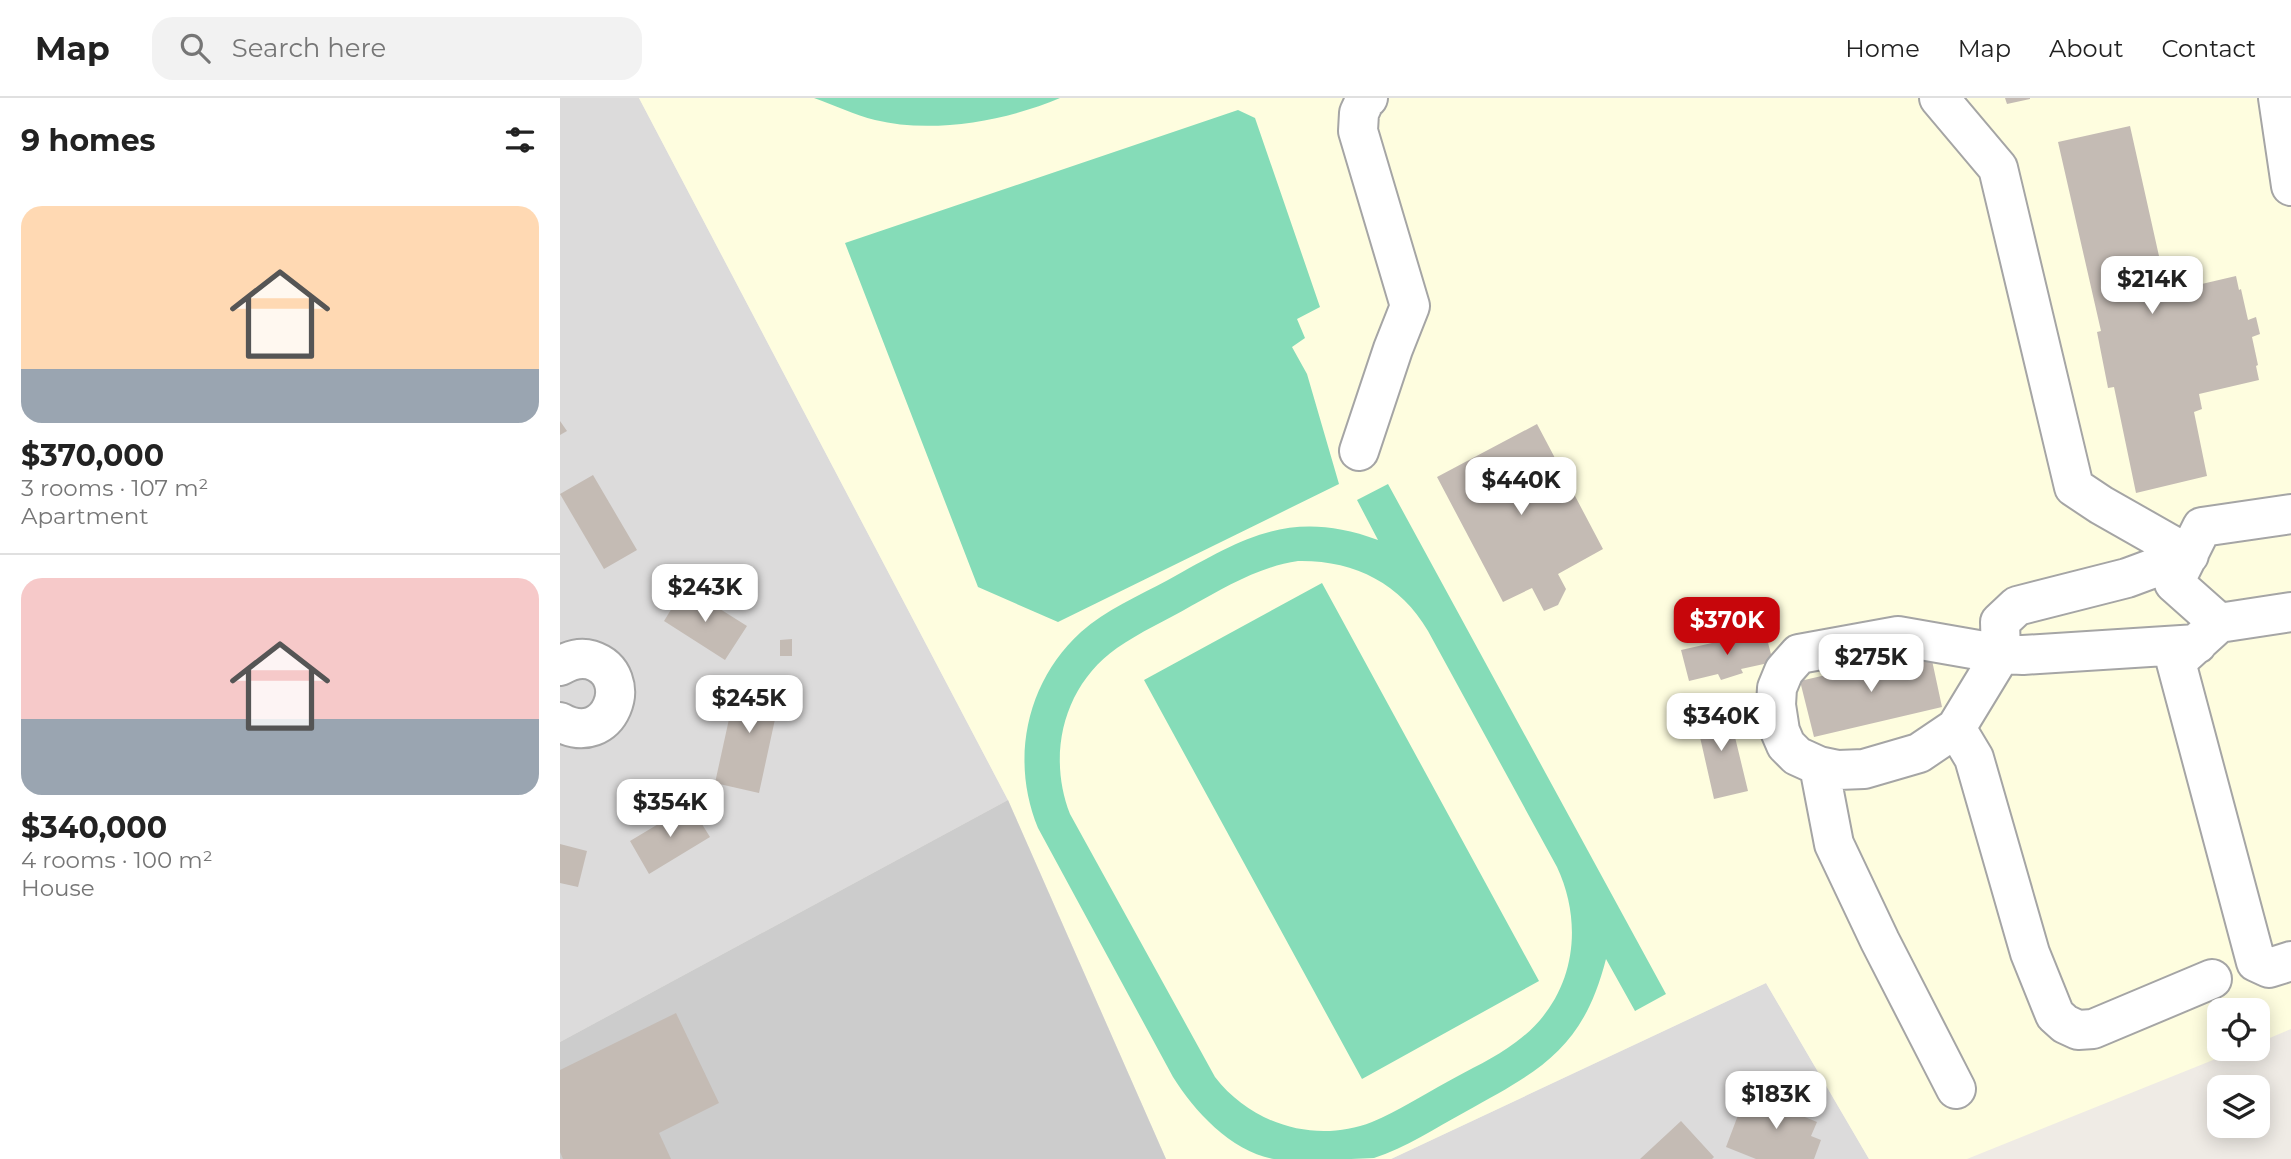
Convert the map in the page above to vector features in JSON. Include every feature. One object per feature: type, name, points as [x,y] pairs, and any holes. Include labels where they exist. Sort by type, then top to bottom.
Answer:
[{"type":"street","points":[[1359,451],[1410,306],[1358,131],[1359,113],[1364,100],[1368,98]]},
{"type":"street","points":[[1939,98],[1998,168],[2074,487],[2189,555]]},
{"type":"street","points":[[2278,98],[2291,186]]},
{"type":"street","points":[[2208,634],[2174,583],[2202,527],[2291,514]]},
{"type":"street","points":[[2189,555],[2127,578],[2017,606],[2000,622],[2001,654],[1956,728],[1919,753],[1864,769],[1838,769],[1808,761],[1786,746],[1776,705],[1777,688],[1784,671],[1799,653],[1898,636],[2001,654],[2047,655],[2119,648],[2208,634],[2291,612]]},
{"type":"street","points":[[2208,634],[2176,663],[2256,962],[2269,968],[2291,961]]},
{"type":"street","points":[[560,722],[571,728],[594,726],[604,720],[615,700],[612,678],[605,668],[585,659],[561,663]]},
{"type":"street","points":[[1956,728],[1974,758],[2030,953],[2055,1015],[2064,1024],[2078,1030],[2093,1028],[2212,979]]},
{"type":"street","points":[[1808,761],[1834,845],[1956,1089]]},
{"type":"shaded area","points":[[560,98],[639,98],[1008,800],[560,1042]]},
{"type":"shaded area","points":[[639,98],[2291,98],[2291,1029],[2270,1038],[2270,998],[2207,998],[2207,1061],[2211,1061],[1967,1159],[1869,1159],[1766,983],[1391,1159],[1166,1159],[1008,800]]},
{"type":"shaded area","points":[[1008,800],[1166,1159],[560,1159],[560,1042]]},
{"type":"shaded area","points":[[1766,983],[1869,1159],[1391,1159]]},
{"type":"green space","points":[[814,98],[1060,98],[993,119],[920,126],[875,120]]},
{"type":"green space","points":[[1238,110],[1255,118],[1320,307],[1297,319],[1305,338],[1292,347],[1307,374],[1339,484],[1058,622],[978,587],[845,243]]},
{"type":"green space","points":[[1388,484],[1666,994],[1635,1011],[1606,959],[1585,1015],[1571,1036],[1555,1054],[1516,1083],[1409,1143],[1374,1158],[1274,1159],[1258,1155],[1229,1139],[1203,1116],[1173,1077],[1038,828],[1025,776],[1028,723],[1047,674],[1062,652],[1081,632],[1101,617],[1220,552],[1268,532],[1319,527],[1347,531],[1378,540],[1357,500]],"holes":[[[1298,561],[1319,562],[1356,570],[1374,578],[1389,587],[1417,614],[1557,867],[1566,891],[1572,939],[1562,985],[1551,1006],[1516,1042],[1382,1118],[1351,1128],[1329,1131],[1286,1126],[1266,1118],[1230,1094],[1215,1077],[1070,814],[1060,769],[1065,723],[1072,702],[1084,682],[1117,648],[1144,631],[1256,573]]]},
{"type":"green space","points":[[1322,583],[1539,981],[1362,1079],[1144,680]]},
{"type":"building","points":[[2005,98],[2030,98],[2030,99],[2007,104]]},
{"type":"building","points":[[2130,126],[2163,274],[2172,274],[2176,290],[2236,276],[2248,320],[2256,317],[2260,334],[2252,337],[2259,380],[2199,394],[2202,409],[2194,412],[2207,476],[2136,493],[2114,387],[2108,388],[2097,332],[2101,331],[2058,142]]},
{"type":"building","points":[[560,421],[567,431],[560,435]]},
{"type":"building","points":[[1537,424],[1603,549],[1558,574],[1566,589],[1558,605],[1544,611],[1532,588],[1503,602],[1437,477]]},
{"type":"building","points":[[593,475],[637,550],[604,569],[560,494]]},
{"type":"building","points":[[685,587],[747,626],[725,660],[664,621]]},
{"type":"building","points":[[1765,631],[1773,662],[1741,669],[1743,673],[1721,680],[1718,674],[1689,681],[1681,650]]},
{"type":"building","points":[[792,639],[792,656],[780,656],[780,640]]},
{"type":"building","points":[[1930,651],[1942,707],[1814,737],[1800,681]]},
{"type":"building","points":[[738,678],[782,687],[759,793],[715,783]]},
{"type":"building","points":[[1728,708],[1748,791],[1714,799],[1695,715]]},
{"type":"building","points":[[690,805],[710,837],[649,874],[630,841]]},
{"type":"building","points":[[560,844],[587,851],[578,887],[560,883]]},
{"type":"building","points":[[676,1013],[719,1103],[659,1133],[671,1159],[563,1159],[560,1152],[560,1070]]},
{"type":"building","points":[[1789,1085],[1808,1093],[1800,1115],[1817,1122],[1811,1136],[1821,1140],[1814,1159],[1756,1159],[1726,1147],[1740,1110],[1757,1116],[1763,1101],[1780,1107]]},
{"type":"building","points":[[1681,1121],[1714,1157],[1712,1159],[1640,1159]]}]
